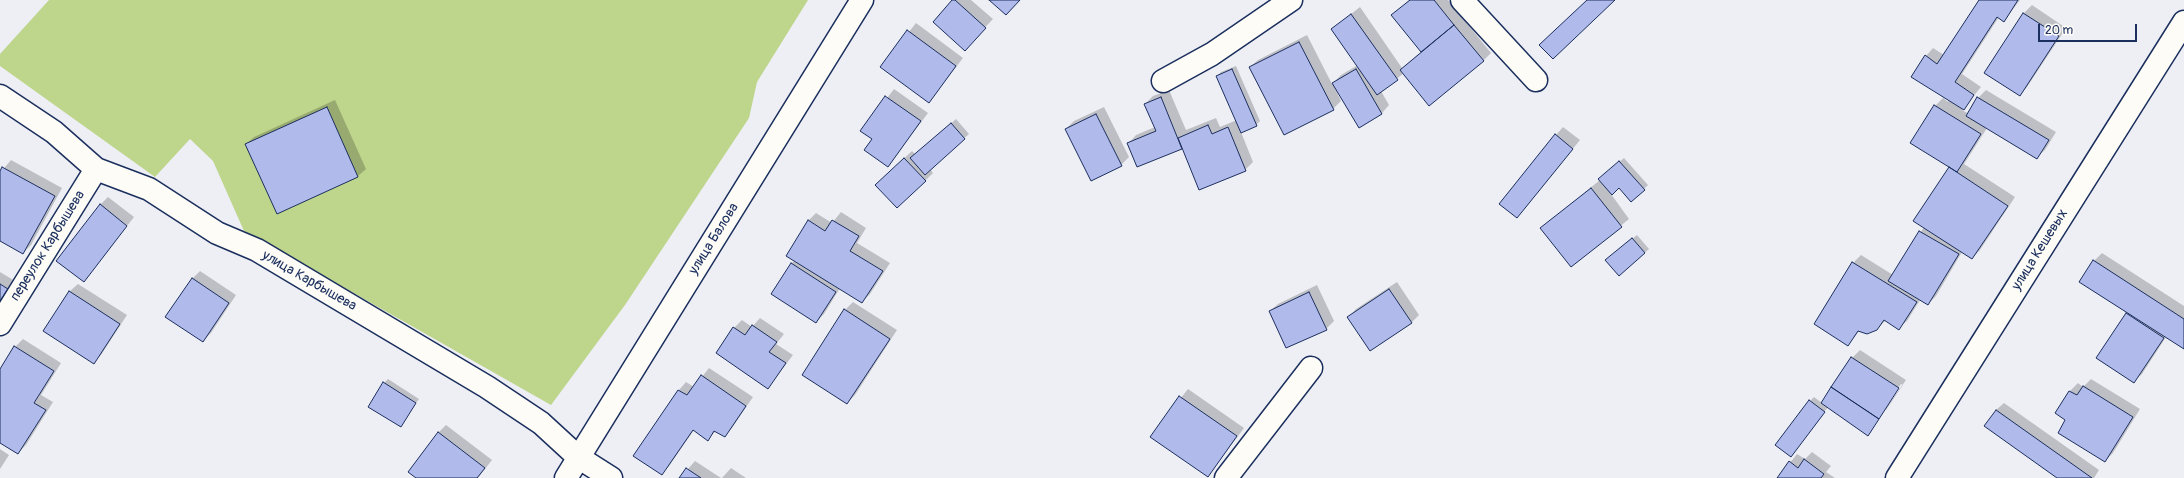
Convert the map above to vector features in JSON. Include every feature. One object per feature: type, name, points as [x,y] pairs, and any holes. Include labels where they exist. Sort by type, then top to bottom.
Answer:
[{"type":"street","name":"улица Балова","points":[[566,478],[862,0]]},
{"type":"street","points":[[1163,81],[1212,54],[1291,0]]},
{"type":"street","points":[[1462,0],[1536,80]]},
{"type":"street","name":"улица Кешевых","points":[[1897,478],[2184,22]]},
{"type":"street","name":"улица Карбышева","points":[[0,96],[54,132],[96,169],[149,189],[217,233],[257,250],[406,337],[487,387],[542,424],[578,457],[611,478]]},
{"type":"street","name":"переулок Карбышева","points":[[0,324],[96,169]]},
{"type":"street","points":[[1226,478],[1311,368]]},
{"type":"green space","points":[[49,0],[808,0],[757,82],[749,118],[625,305],[551,405],[244,231],[213,161],[190,139],[155,177],[0,66],[0,54]]},
{"type":"building","points":[[952,0],[955,0],[986,28],[965,51],[933,22]]},
{"type":"building","points":[[989,0],[1020,0],[1006,15]]},
{"type":"building","points":[[1410,0],[1434,0],[1454,25],[1421,52],[1391,15]]},
{"type":"building","points":[[1587,0],[1615,0],[1553,59],[1539,45]]},
{"type":"building","points":[[1979,0],[2018,0],[2004,22],[1997,17],[1955,82],[1974,95],[1964,110],[1911,77],[1925,55],[1937,64]]},
{"type":"building","points":[[2023,13],[2059,36],[2020,96],[1984,73]]},
{"type":"building","points":[[1351,14],[1398,80],[1377,95],[1331,29]]},
{"type":"building","points":[[1454,25],[1484,61],[1429,106],[1400,70]]},
{"type":"building","points":[[907,30],[956,66],[929,103],[880,67]]},
{"type":"building","points":[[1299,42],[1334,110],[1284,135],[1249,67]]},
{"type":"building","points":[[1232,69],[1257,126],[1241,133],[1216,76]]},
{"type":"building","points":[[1356,69],[1382,114],[1359,128],[1332,83]]},
{"type":"building","points":[[885,96],[921,121],[888,167],[864,150],[872,139],[860,131]]},
{"type":"building","points":[[1161,97],[1182,149],[1137,167],[1127,143],[1156,131],[1144,104]]},
{"type":"building","points":[[1977,97],[2049,140],[2037,159],[1966,116]]},
{"type":"building","points":[[1934,105],[1981,134],[1957,172],[1910,143]]},
{"type":"building","points":[[327,107],[358,177],[277,214],[245,144]]},
{"type":"building","points":[[1096,114],[1122,166],[1091,181],[1065,129]]},
{"type":"building","points":[[951,123],[965,139],[925,175],[910,158]]},
{"type":"building","points":[[1208,125],[1212,134],[1228,127],[1246,171],[1199,190],[1178,138]]},
{"type":"building","points":[[1555,134],[1573,149],[1517,218],[1499,204]]},
{"type":"building","points":[[904,158],[926,181],[897,208],[875,185]]},
{"type":"building","points":[[1619,161],[1645,190],[1631,202],[1619,188],[1612,195],[1598,179]]},
{"type":"building","points":[[2,167],[55,196],[23,254],[0,241],[0,171]]},
{"type":"building","points":[[1949,167],[2008,206],[1972,259],[1913,221]]},
{"type":"building","points":[[1591,188],[1622,227],[1571,267],[1540,228]]},
{"type":"building","points":[[100,204],[127,226],[84,282],[56,261]]},
{"type":"building","points":[[808,220],[825,231],[832,220],[859,236],[850,251],[883,271],[862,303],[786,256]]},
{"type":"building","points":[[1919,231],[1959,254],[1928,305],[1888,281]]},
{"type":"building","points":[[1632,238],[1645,253],[1619,276],[1605,260]]},
{"type":"building","points":[[2093,260],[2184,319],[2184,349],[2079,282]]},
{"type":"building","points":[[1852,262],[1917,302],[1899,330],[1884,320],[1877,330],[1867,334],[1858,331],[1848,346],[1814,324]]},
{"type":"building","points":[[791,263],[836,292],[816,323],[771,294]]},
{"type":"building","points":[[192,278],[229,303],[203,342],[165,317]]},
{"type":"building","points":[[0,284],[8,289],[0,301]]},
{"type":"building","points":[[1389,289],[1412,323],[1370,351],[1347,317]]},
{"type":"building","points":[[69,291],[120,324],[94,364],[43,331]]},
{"type":"building","points":[[1309,292],[1327,330],[1286,348],[1269,311]]},
{"type":"building","points":[[844,309],[890,339],[847,404],[802,375]]},
{"type":"building","points":[[2126,313],[2164,338],[2134,383],[2096,358]]},
{"type":"building","points":[[752,325],[777,342],[769,352],[786,363],[768,389],[716,353],[733,327],[745,335]]},
{"type":"building","points":[[14,346],[54,371],[34,403],[46,410],[18,454],[0,443],[0,369]]},
{"type":"building","points":[[1851,357],[1899,388],[1879,419],[1831,387]]},
{"type":"building","points":[[701,375],[746,406],[725,437],[714,431],[708,441],[693,430],[662,475],[633,456],[678,390],[687,395]]},
{"type":"building","points":[[383,382],[416,403],[401,427],[368,407]]},
{"type":"building","points":[[2083,386],[2133,417],[2105,462],[2058,433],[2065,420],[2055,413],[2069,391],[2077,395]]},
{"type":"building","points":[[1831,387],[1879,419],[1868,436],[1821,403]]},
{"type":"building","points":[[1179,396],[1237,436],[1208,477],[1150,437]]},
{"type":"building","points":[[1809,400],[1825,412],[1791,457],[1775,445]]},
{"type":"building","points":[[1996,410],[2092,478],[2057,478],[1984,426]]},
{"type":"building","points":[[438,432],[485,468],[477,478],[416,478],[408,472]]},
{"type":"building","points":[[1804,459],[1824,474],[1821,478],[1777,478],[1789,461],[1798,468]]},
{"type":"building","points":[[686,468],[701,478],[679,478]]}]
